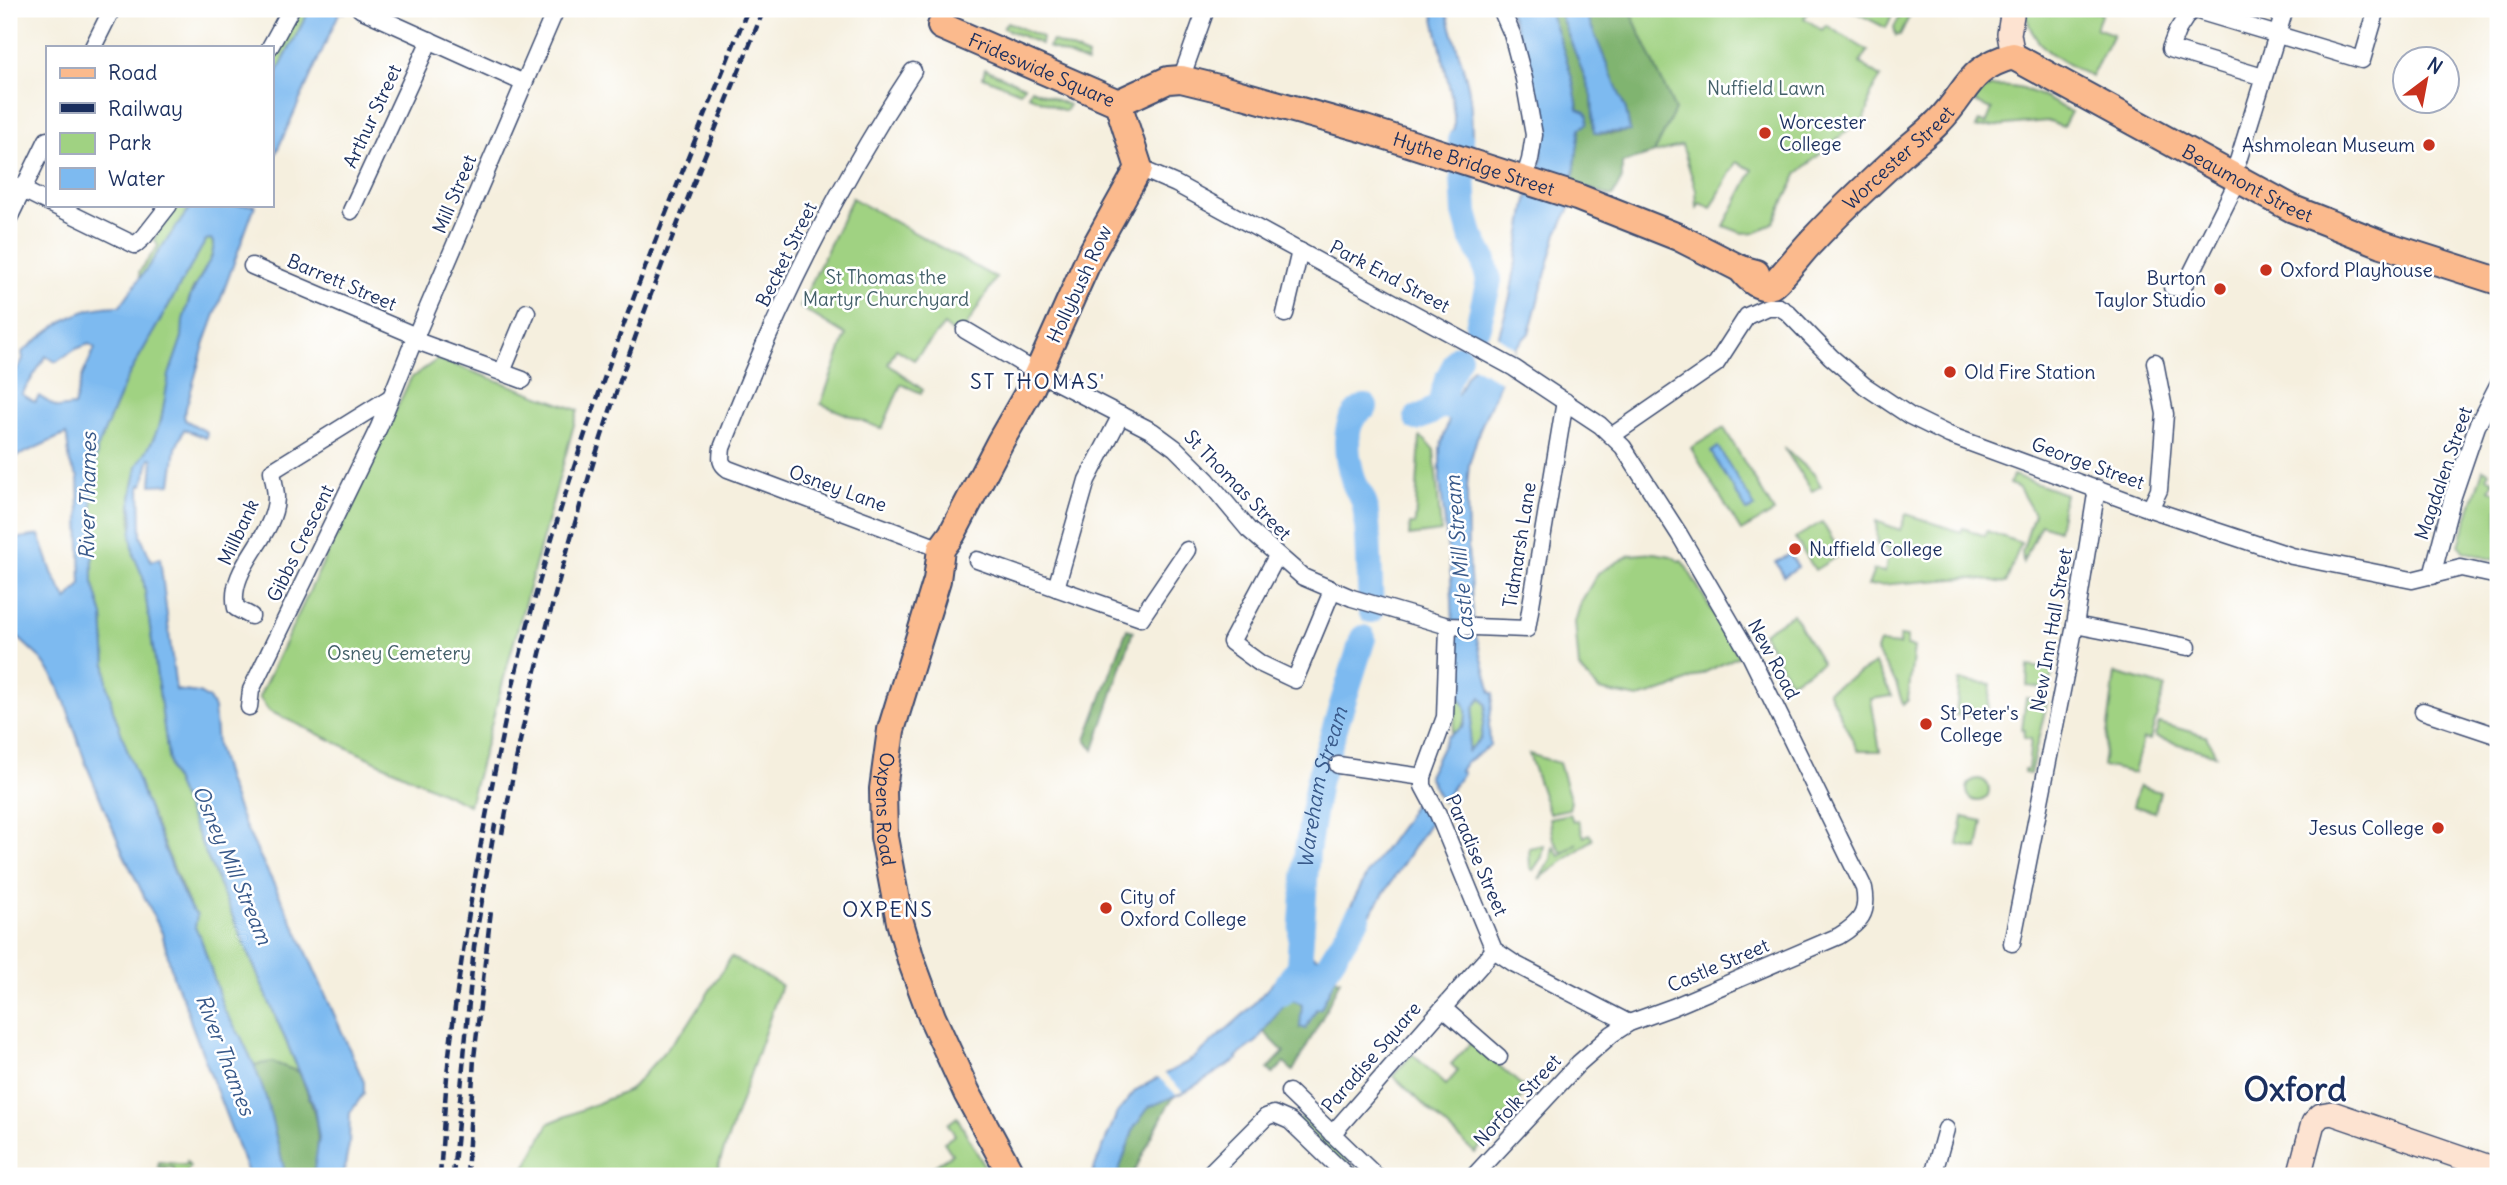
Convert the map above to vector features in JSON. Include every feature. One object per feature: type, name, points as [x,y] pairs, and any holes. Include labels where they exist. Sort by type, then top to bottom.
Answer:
[{"type":"main road","name":"Frideswide Square","points":[[941,26],[1118,103],[1139,168]]},
{"type":"main road","name":"Beaumont Street","points":[[2013,56],[2293,209],[2382,244],[2498,281]]},
{"type":"main road","name":"Worcester Street","points":[[1786,269],[1830,222],[1941,120],[1968,81],[1981,69],[2013,56]]},
{"type":"main road","points":[[1118,103],[1157,83],[1189,80]]},
{"type":"main road","name":"Hythe Bridge Street","points":[[1189,80],[1462,160],[1577,197],[1678,237],[1741,269],[1765,274],[1786,269]]},
{"type":"main road","name":"Hollybush Row","points":[[941,548],[952,534],[1039,372],[1091,254],[1139,168]]},
{"type":"main road","name":"Oxpens Road","points":[[941,548],[937,580],[891,730],[883,789],[884,837],[900,922],[922,990],[967,1093],[1012,1176]]},
{"type":"street","points":[[94,46],[112,9]]},
{"type":"street","points":[[272,46],[291,9]]},
{"type":"street","points":[[360,9],[524,83]]},
{"type":"street","name":"Mill Street","points":[[391,397],[556,9]]},
{"type":"street","points":[[1189,80],[1206,9]]},
{"type":"street","points":[[1501,9],[1512,34],[1524,79],[1534,135],[1525,180]]},
{"type":"street","points":[[2013,9],[2009,34],[2013,56]]},
{"type":"street","points":[[2263,78],[2170,49],[2184,17],[2191,9],[2362,60],[2377,9]]},
{"type":"street","points":[[2172,287],[2181,288],[2190,276],[2235,178],[2285,9]]},
{"type":"street","name":"Arthur Street","points":[[351,211],[430,40]]},
{"type":"street","name":"Becket Street","points":[[722,465],[722,448],[749,380],[814,240],[879,124],[913,71]]},
{"type":"street","points":[[9,218],[16,186],[46,141]]},
{"type":"street","name":"Park End Street","points":[[1139,168],[1176,184],[1482,349],[1613,435]]},
{"type":"street","points":[[16,186],[46,201]]},
{"type":"street","points":[[55,206],[135,244],[144,237],[168,206]]},
{"type":"street","points":[[1285,314],[1300,251]]},
{"type":"street","name":"Barrett Street","points":[[252,266],[415,338]]},
{"type":"street","name":"George Street","points":[[1613,435],[1716,364],[1747,316],[1767,307],[1779,307],[1864,386],[1910,416],[1949,435],[2150,509],[2292,556],[2412,580],[2461,568],[2498,576]]},
{"type":"street","points":[[502,372],[527,312]]},
{"type":"street","name":"St Thomas Street","points":[[965,330],[1152,431],[1175,448],[1207,480],[1248,529],[1303,577],[1332,591],[1384,609],[1450,626]]},
{"type":"street","points":[[415,338],[523,380]]},
{"type":"street","points":[[2150,509],[2159,490],[2165,414],[2155,362]]},
{"type":"street","name":"Magdalen Street","points":[[2432,576],[2477,426],[2498,384]]},
{"type":"street","name":"Millbank","points":[[251,616],[236,608],[235,587],[272,517],[276,498],[272,471],[391,397]]},
{"type":"street","name":"Gibbs Crescent","points":[[249,707],[251,690],[352,485],[391,397]]},
{"type":"street","name":"Tidmarsh Lane","points":[[1450,626],[1527,629],[1565,401]]},
{"type":"street","points":[[1558,436],[1576,426],[1583,413]]},
{"type":"street","points":[[1056,588],[1087,480],[1121,415]]},
{"type":"street","name":"New Road","points":[[1613,435],[1679,534],[1751,657],[1864,888],[1868,904],[1861,916]]},
{"type":"street","name":"Osney Lane","points":[[722,465],[773,487],[941,548]]},
{"type":"street","name":"New Inn Hall Street","points":[[2012,943],[2075,625],[2097,488]]},
{"type":"street","points":[[977,560],[1141,618],[1187,550]]},
{"type":"street","points":[[1277,556],[1231,642],[1261,664],[1295,680],[1332,591]]},
{"type":"street","points":[[2075,625],[2188,647]]},
{"type":"street","name":"Paradise Street","points":[[1450,626],[1445,717],[1423,781],[1494,950]]},
{"type":"street","points":[[2423,712],[2498,736]]},
{"type":"street","points":[[1338,765],[1423,781]]},
{"type":"street","name":"Castle Street","points":[[1590,1052],[1629,1023],[1839,936],[1856,926],[1861,916]]},
{"type":"street","points":[[1494,950],[1515,964],[1629,1023]]},
{"type":"street","name":"Paradise Square","points":[[1332,1134],[1494,950]]},
{"type":"street","name":"Paradise Square","points":[[1443,1008],[1499,1057]]},
{"type":"street","name":"Norfolk Street","points":[[1474,1176],[1590,1052]]},
{"type":"street","points":[[1289,1092],[1376,1176]]},
{"type":"street","points":[[2299,1176],[2312,1123],[2321,1115],[2332,1113],[2498,1170]]},
{"type":"street","points":[[1207,1176],[1266,1117],[1274,1114],[1290,1121],[1347,1176]]},
{"type":"street","points":[[1933,1176],[1946,1129]]},
{"type":"green space","points":[[295,9],[310,9],[273,80],[273,51]]},
{"type":"green space","points":[[1548,9],[1558,9],[1592,96],[1594,133],[1630,131],[1626,110],[1584,9],[1629,9],[1675,110],[1654,153],[1622,163],[1622,179],[1612,197],[1573,183],[1580,127],[1585,112],[1578,109],[1570,70]]},
{"type":"green space","name":"Nuffield Lawn","points":[[1591,9],[1809,9],[1804,18],[1822,30],[1826,25],[1868,51],[1860,63],[1881,77],[1870,94],[1863,121],[1851,127],[1798,173],[1774,222],[1757,232],[1742,233],[1724,226],[1753,170],[1736,162],[1711,208],[1700,203],[1697,208],[1696,190],[1682,145],[1622,163],[1636,130]]},
{"type":"green space","points":[[1849,9],[1895,9],[1886,28]]},
{"type":"green space","points":[[1904,9],[1913,9],[1900,35],[1896,36],[1894,27]]},
{"type":"green space","points":[[2025,9],[2081,9],[2102,13],[2096,28],[2113,34],[2091,77],[2058,58],[2040,43],[2028,23]]},
{"type":"green space","points":[[1007,22],[1042,37],[1041,44],[1003,28]]},
{"type":"green space","points":[[1052,41],[1088,56],[1087,63],[1048,47]]},
{"type":"green space","points":[[985,69],[1024,86],[1020,92],[983,77]]},
{"type":"green space","points":[[1989,87],[2023,89],[2071,112],[2063,127],[2047,121],[1976,128],[1979,121],[1986,124],[1992,109],[1969,100]]},
{"type":"green space","points":[[1031,89],[1069,105],[1065,111],[1028,95]]},
{"type":"green space","name":"St Thomas the Martyr Churchyard","points":[[852,198],[996,278],[959,338],[944,325],[914,360],[896,349],[888,364],[923,390],[921,393],[901,384],[882,429],[821,404],[846,335],[800,307]]},
{"type":"green space","points":[[177,206],[191,206],[140,278],[139,272],[158,246],[154,238]]},
{"type":"green space","points":[[211,238],[213,251],[188,302],[161,420],[132,487],[132,529],[143,577],[170,770],[299,1072],[273,1064],[254,1065],[224,1010],[191,909],[145,800],[113,710],[107,683],[103,616],[93,582],[90,469],[95,469],[97,449],[126,380],[206,240]]},
{"type":"green space","name":"Osney Cemetery","points":[[438,359],[578,410],[469,805],[269,711],[259,697],[411,378]]},
{"type":"green space","points":[[1724,428],[1774,512],[1741,531],[1691,448]]},
{"type":"green space","points":[[1420,437],[1434,450],[1441,532],[1409,536],[1410,524],[1415,524]]},
{"type":"green space","points":[[1784,448],[1814,474],[1821,486],[1812,491]]},
{"type":"green space","points":[[2483,469],[2489,472],[2487,477],[2494,481],[2490,489],[2498,493],[2498,558],[2493,560],[2463,551],[2459,545]]},
{"type":"green space","points":[[2013,475],[2065,494],[2058,530],[2041,524],[2023,562],[2022,552],[2034,514],[2019,488],[2010,484]]},
{"type":"green space","points":[[1906,514],[1961,532],[1963,528],[1985,536],[1987,531],[2021,543],[2006,583],[1966,578],[1868,586],[1874,570],[1885,572],[1889,549],[1878,546],[1876,521],[1900,530]]},
{"type":"green space","points":[[1822,522],[1841,554],[1815,570],[1795,538]]},
{"type":"green space","points":[[1654,553],[1682,560],[1739,656],[1670,689],[1638,698],[1599,690],[1579,668],[1575,622],[1581,602],[1598,573],[1630,555]]},
{"type":"green space","points":[[1793,614],[1822,663],[1790,682],[1763,633]]},
{"type":"green space","points":[[1127,629],[1133,631],[1094,750],[1086,739]]},
{"type":"green space","points":[[1900,636],[1907,637],[1907,646],[1914,647],[1908,700],[1903,705],[1896,683],[1876,651],[1879,643],[1899,645]]},
{"type":"green space","points":[[1875,664],[1892,696],[1871,699],[1880,751],[1858,751],[1828,691]]},
{"type":"green space","points":[[2028,666],[2054,670],[2047,689],[2027,686]]},
{"type":"green space","points":[[2115,673],[2165,687],[2150,740],[2143,739],[2134,773],[2103,766]]},
{"type":"green space","points":[[1959,681],[1991,684],[1987,717],[1956,715]]},
{"type":"green space","points":[[1456,694],[1466,704],[1466,714],[1462,726],[1451,735],[1455,720]]},
{"type":"green space","points":[[1481,697],[1486,705],[1481,738],[1468,752],[1474,707]]},
{"type":"green space","points":[[2026,698],[2047,702],[2030,774],[2024,773],[2024,769],[2028,769],[2031,739],[2024,738],[2025,730],[2022,730]]},
{"type":"green space","points":[[2159,723],[2206,736],[2216,755],[2155,737]]},
{"type":"green space","points":[[1529,754],[1559,763],[1571,802],[1569,809],[1549,813]]},
{"type":"green space","points":[[1978,779],[1986,782],[1989,790],[1986,798],[1978,801],[1970,798],[1967,790],[1970,782]]},
{"type":"green space","points":[[2139,786],[2160,792],[2155,812],[2133,806]]},
{"type":"green space","points":[[1570,814],[1573,821],[1578,820],[1584,837],[1589,834],[1593,839],[1539,879],[1551,859],[1553,846],[1560,856],[1577,843],[1562,853],[1553,839],[1549,818]]},
{"type":"green space","points":[[1963,817],[1983,821],[1978,849],[1958,845]]},
{"type":"green space","points":[[1544,845],[1542,857],[1533,870],[1530,868],[1529,848]]},
{"type":"green space","points":[[731,957],[781,985],[715,1176],[521,1176],[549,1123],[630,1090],[687,1026]]},
{"type":"green space","points":[[1335,978],[1340,980],[1293,1071],[1284,1063],[1273,1074],[1268,1069],[1284,1052],[1264,1032],[1290,999],[1299,1002],[1304,1008],[1300,1027],[1316,1009],[1321,1008]]},
{"type":"green space","points":[[1472,1042],[1527,1090],[1475,1153],[1393,1076],[1412,1054],[1446,1085],[1458,1071],[1451,1064]]},
{"type":"green space","points":[[272,1062],[299,1072],[309,1098],[318,1135],[313,1176],[286,1176],[266,1098],[254,1065]]},
{"type":"green space","points":[[1176,1094],[1132,1176],[1117,1176],[1134,1128],[1149,1107]]},
{"type":"green space","points":[[957,1117],[990,1176],[939,1176],[933,1167],[952,1154],[944,1142],[955,1135],[948,1124]]},
{"type":"green space","points":[[1302,1117],[1363,1176],[1354,1176],[1298,1122]]},
{"type":"green space","points":[[159,1162],[187,1165],[187,1162],[190,1167],[184,1176],[174,1176],[174,1168],[158,1167]]},
{"type":"water","points":[[310,9],[346,9],[344,13],[340,11],[273,160],[273,80]]},
{"type":"water","points":[[1432,9],[1446,9],[1466,77],[1471,108],[1474,178],[1452,172],[1452,99]]},
{"type":"water","points":[[1508,9],[1548,9],[1570,70],[1578,109],[1586,112],[1588,117],[1587,124],[1580,128],[1569,210],[1557,233],[1529,333],[1515,348],[1479,431],[1469,465],[1468,549],[1474,628],[1491,693],[1494,693],[1489,724],[1490,746],[1465,763],[1460,771],[1463,773],[1442,802],[1428,776],[1447,737],[1463,727],[1466,713],[1463,701],[1456,694],[1451,577],[1440,479],[1440,448],[1466,376],[1499,335],[1510,297],[1526,204],[1542,156],[1531,63]],"holes":[[[1481,697],[1486,705],[1481,738],[1468,751],[1474,707]]]},
{"type":"water","points":[[1558,9],[1584,9],[1626,110],[1630,131],[1594,133],[1592,96]]},
{"type":"water","points":[[191,206],[255,206],[205,342],[184,415],[185,420],[207,432],[206,438],[184,429],[176,448],[171,484],[151,485],[153,459],[150,458],[143,485],[140,485],[141,536],[151,561],[160,558],[176,690],[199,693],[209,699],[214,708],[217,745],[243,822],[300,937],[364,1082],[364,1093],[350,1113],[349,1145],[343,1176],[313,1176],[319,1138],[314,1106],[170,770],[143,577],[134,556],[131,499],[137,466],[161,421],[169,375],[182,337],[183,320],[191,295],[212,256],[214,244],[211,239],[206,240],[126,380],[97,449],[95,469],[90,469],[93,582],[103,616],[107,683],[113,710],[182,892],[197,915],[195,928],[224,1010],[254,1065],[266,1098],[286,1176],[249,1176],[184,1000],[174,980],[162,933],[123,853],[86,764],[65,702],[53,676],[39,657],[12,632],[9,635],[9,530],[13,539],[39,535],[53,575],[67,600],[81,584],[78,477],[70,464],[66,434],[9,460],[9,383],[23,359],[22,352],[67,319],[91,309],[120,306]],"holes":[[[89,344],[95,348],[83,374],[74,406],[58,408],[39,396],[35,402],[22,394],[46,356],[56,362]]]},
{"type":"water","points":[[1718,447],[1755,507],[1747,511],[1711,452]]},
{"type":"water","points":[[1790,554],[1798,567],[1784,576],[1776,562]]},
{"type":"water","points":[[1416,800],[1430,822],[1357,935],[1345,959],[1334,939],[1368,872],[1404,822]]},
{"type":"water","points":[[1329,951],[1338,971],[1321,1008],[1316,1009],[1306,1029],[1300,1027],[1302,1004],[1290,999],[1256,1042],[1236,1057],[1238,1059],[1186,1091],[1149,1107],[1134,1128],[1117,1176],[1091,1176],[1117,1113],[1136,1090],[1193,1059],[1245,1013],[1284,971],[1312,955],[1323,960]]},
{"type":"pier","points":[[1495,335],[1515,348],[1502,382],[1470,367]]},
{"type":"pier","points":[[1163,1072],[1183,1092],[1176,1094],[1156,1075]]},
{"type":"waterway","name":"Wareham Stream","points":[[1461,141],[1465,213],[1489,281],[1478,326]]},
{"type":"waterway","name":"Wareham Stream","points":[[1440,405],[1447,380],[1459,357]]},
{"type":"waterway","name":"Wareham Stream","points":[[1417,418],[1440,405],[1465,410]]},
{"type":"waterway","name":"Wareham Stream","points":[[1365,407],[1351,421],[1347,441],[1351,473],[1365,506],[1371,610]]},
{"type":"waterway","name":"Wareham Stream","points":[[1282,993],[1299,966],[1307,851],[1318,782],[1363,638]]},
{"type":"waterway","name":"Castle Mill Stream","points":[[1309,982],[1321,977],[1358,917]]},
{"type":"railway","points":[[440,1176],[449,1055],[469,912],[505,723],[537,590],[589,422],[619,338],[748,9]]},
{"type":"railway","points":[[502,834],[552,607],[601,439],[671,242],[764,9]]},
{"type":"railway","points":[[453,1176],[474,947],[496,819]]},
{"type":"railway","points":[[467,1176],[474,1058],[491,910]]},
{"type":"place","name":"Worcester College","points":[[1765,133]]},
{"type":"place","name":"Ashmolean Museum","points":[[2429,145]]},
{"type":"place","name":"Oxford Playhouse","points":[[2266,270]]},
{"type":"place","name":"Burton Taylor Studio","points":[[2220,289]]},
{"type":"place","name":"Old Fire Station","points":[[1950,372]]},
{"type":"place","name":"Nuffield College","points":[[1795,549]]},
{"type":"place","name":"St Peter's College","points":[[1926,724]]},
{"type":"place","name":"Jesus College","points":[[2438,828]]},
{"type":"place","name":"City of Oxford College","points":[[1106,908]]},
{"type":"district","name":"ST THOMAS'","points":[[1038,382]]},
{"type":"district","name":"OXPENS","points":[[888,910]]},
{"type":"district","name":"Oxford","points":[[2295,1089]]},
{"type":"water label","name":"River Thames","points":[[88,496]]},
{"type":"water label","name":"Osney Mill Stream","points":[[232,865]]},
{"type":"water label","name":"River Thames","points":[[225,1055]]}]
